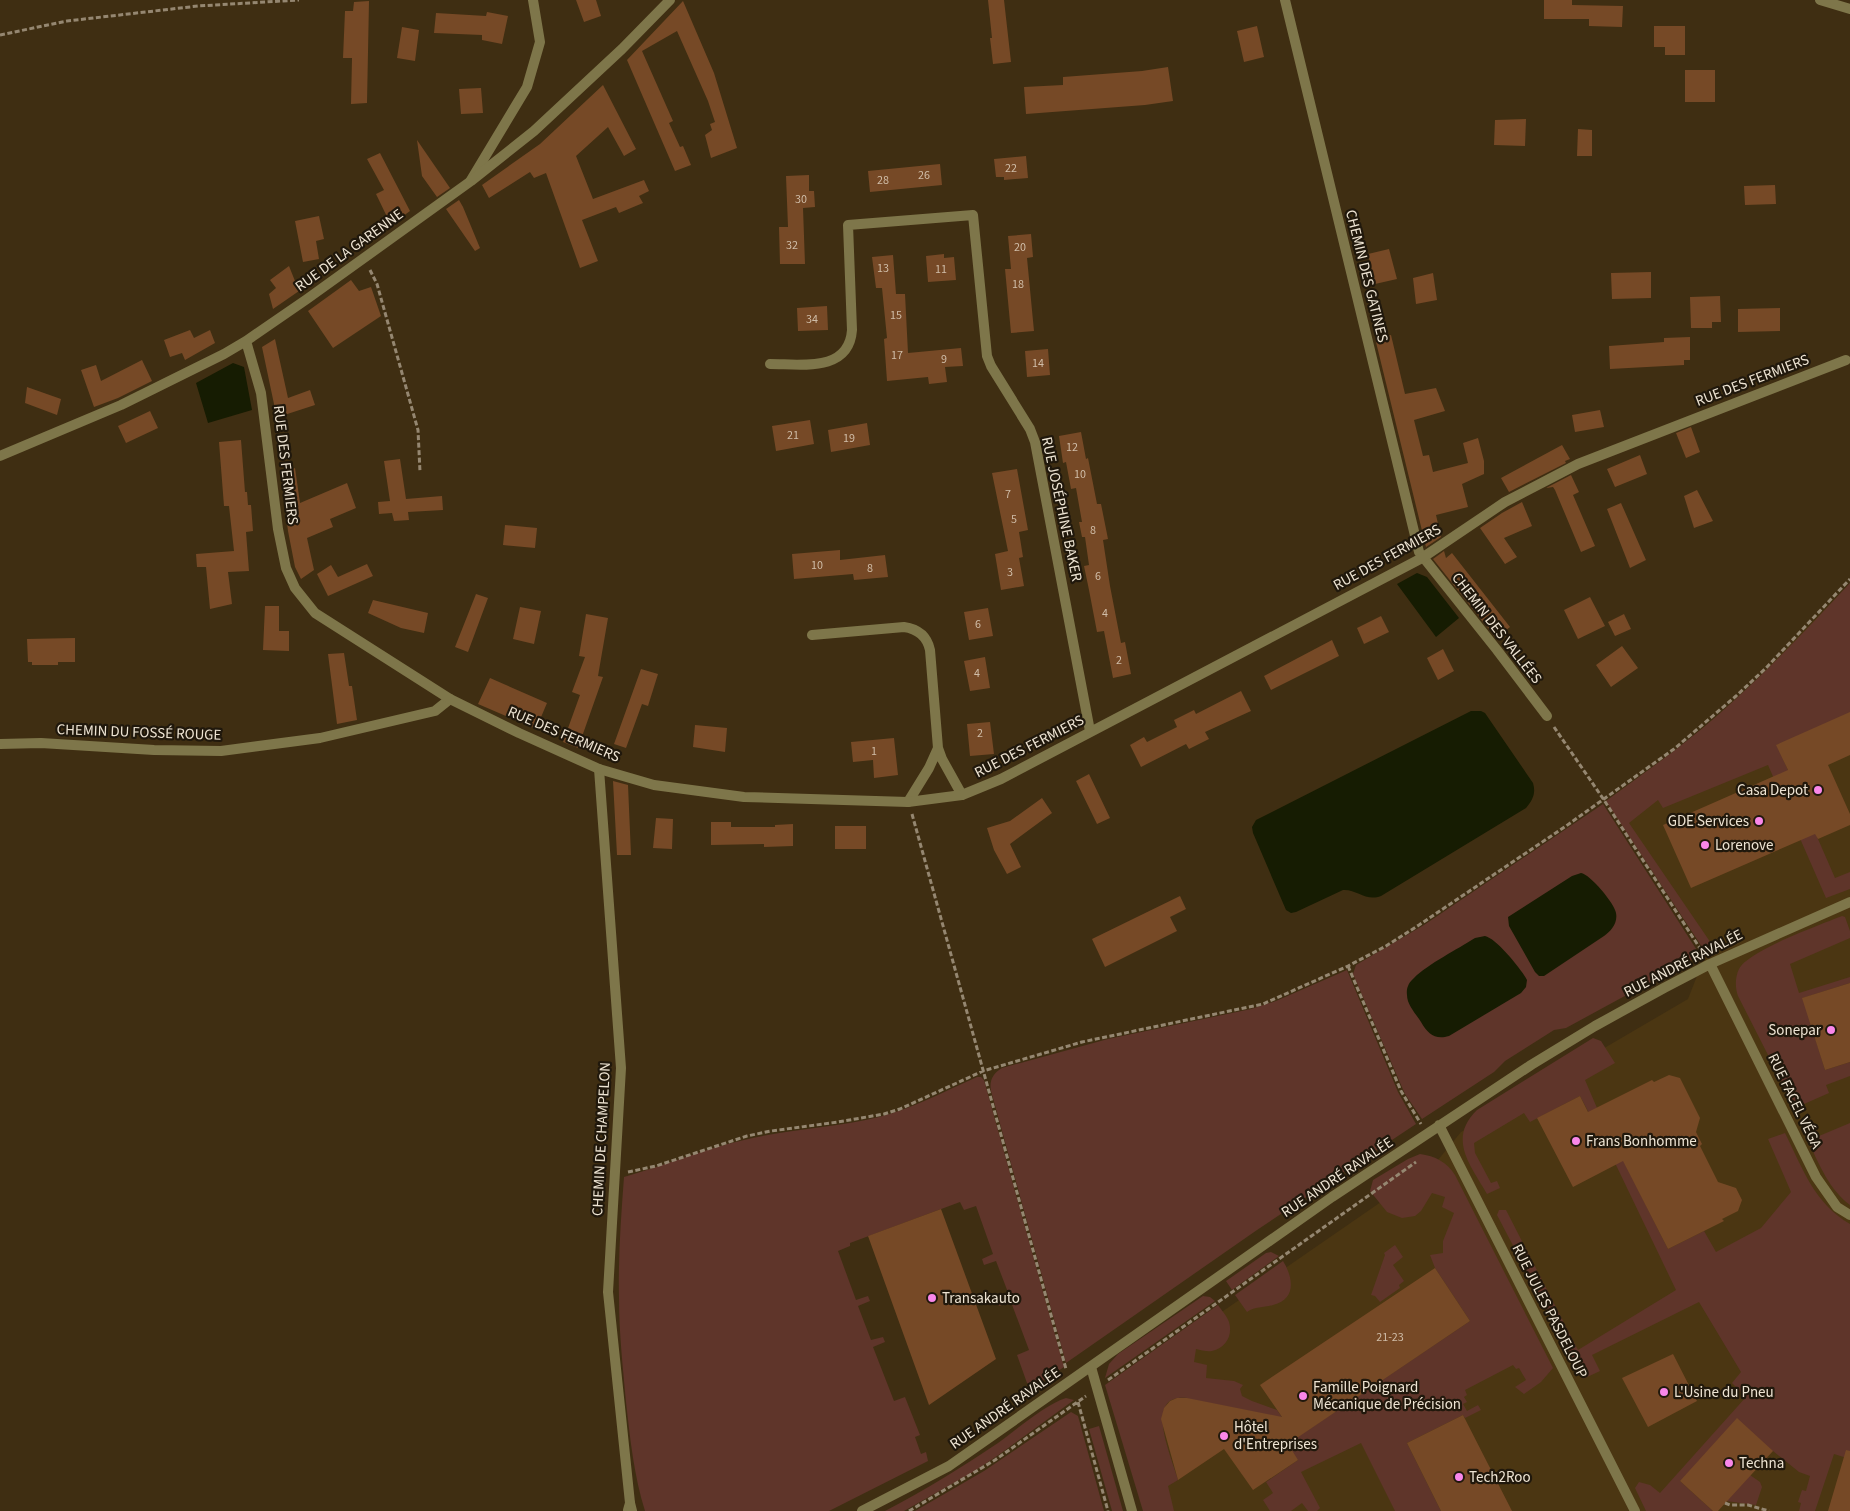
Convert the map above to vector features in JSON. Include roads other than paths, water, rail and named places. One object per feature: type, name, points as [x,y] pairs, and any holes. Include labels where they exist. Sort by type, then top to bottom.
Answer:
[{"type":"street","points":[[471,181],[527,87],[540,42],[533,0]]},
{"type":"street","name":"RUE DE LA GARENNE","points":[[0,456],[121,405],[224,354],[246,341],[471,181],[534,131],[622,49],[670,0]]},
{"type":"street","name":"CHEMIN DES GATINES","points":[[1285,0],[1422,558]]},
{"type":"street","points":[[1820,0],[1850,9]]},
{"type":"street","name":"RUE JOSÉPHINE BAKER","points":[[770,364],[831,362],[849,346],[852,330],[848,225],[973,215],[987,356],[1030,429],[1035,442],[1090,731]]},
{"type":"street","name":"RUE DES FERMIERS","points":[[246,341],[262,393],[278,529],[286,568],[295,588],[315,613],[450,699],[519,733],[599,768],[654,785],[744,797],[908,802],[962,795],[1001,779],[1422,558],[1505,502],[1578,464],[1848,359]]},
{"type":"street","name":"CHEMIN DES VALLÉES","points":[[1422,558],[1497,650],[1547,716]]},
{"type":"street","points":[[812,635],[904,627],[913,629],[924,636],[930,650],[938,748],[962,795]]},
{"type":"street","name":"CHEMIN DU FOSSÉ ROUGE","points":[[0,744],[41,743],[154,750],[221,751],[320,738],[435,711],[450,699]]},
{"type":"street","points":[[908,802],[929,768],[938,748]]},
{"type":"street","name":"CHEMIN DE CHAMPELON","points":[[599,768],[621,1068],[608,1292],[630,1508]]},
{"type":"street","name":"RUE ANDRÉ RAVALÉE","points":[[862,1511],[949,1466],[1332,1197],[1531,1065],[1595,1026],[1710,964],[1850,902]]},
{"type":"street","name":"RUE FACEL VÉGA","points":[[1710,964],[1816,1177],[1837,1206],[1850,1215]]},
{"type":"street","name":"RUE JULES PASDELOUP","points":[[1439,1125],[1635,1511]]},
{"type":"street","points":[[1090,1367],[1132,1511]]},
{"type":"place","name":"Casa Depot","points":[[1818,790]]},
{"type":"place","name":"GDE Services","points":[[1759,821]]},
{"type":"place","name":"Lorenove","points":[[1705,845]]},
{"type":"place","name":"Sonepar","points":[[1831,1030]]},
{"type":"place","name":"Frans Bonhomme","points":[[1576,1141]]},
{"type":"place","name":"Transakauto","points":[[932,1298]]},
{"type":"place","name":"L'Usine du Pneu","points":[[1664,1392]]},
{"type":"place","name":"Famille Poignard Mécanique de Précision","points":[[1303,1396]]},
{"type":"place","name":"Hôtel d'Entreprises","points":[[1224,1436]]},
{"type":"place","name":"Techna","points":[[1729,1463]]},
{"type":"place","name":"Tech2Roo","points":[[1459,1477]]}]
